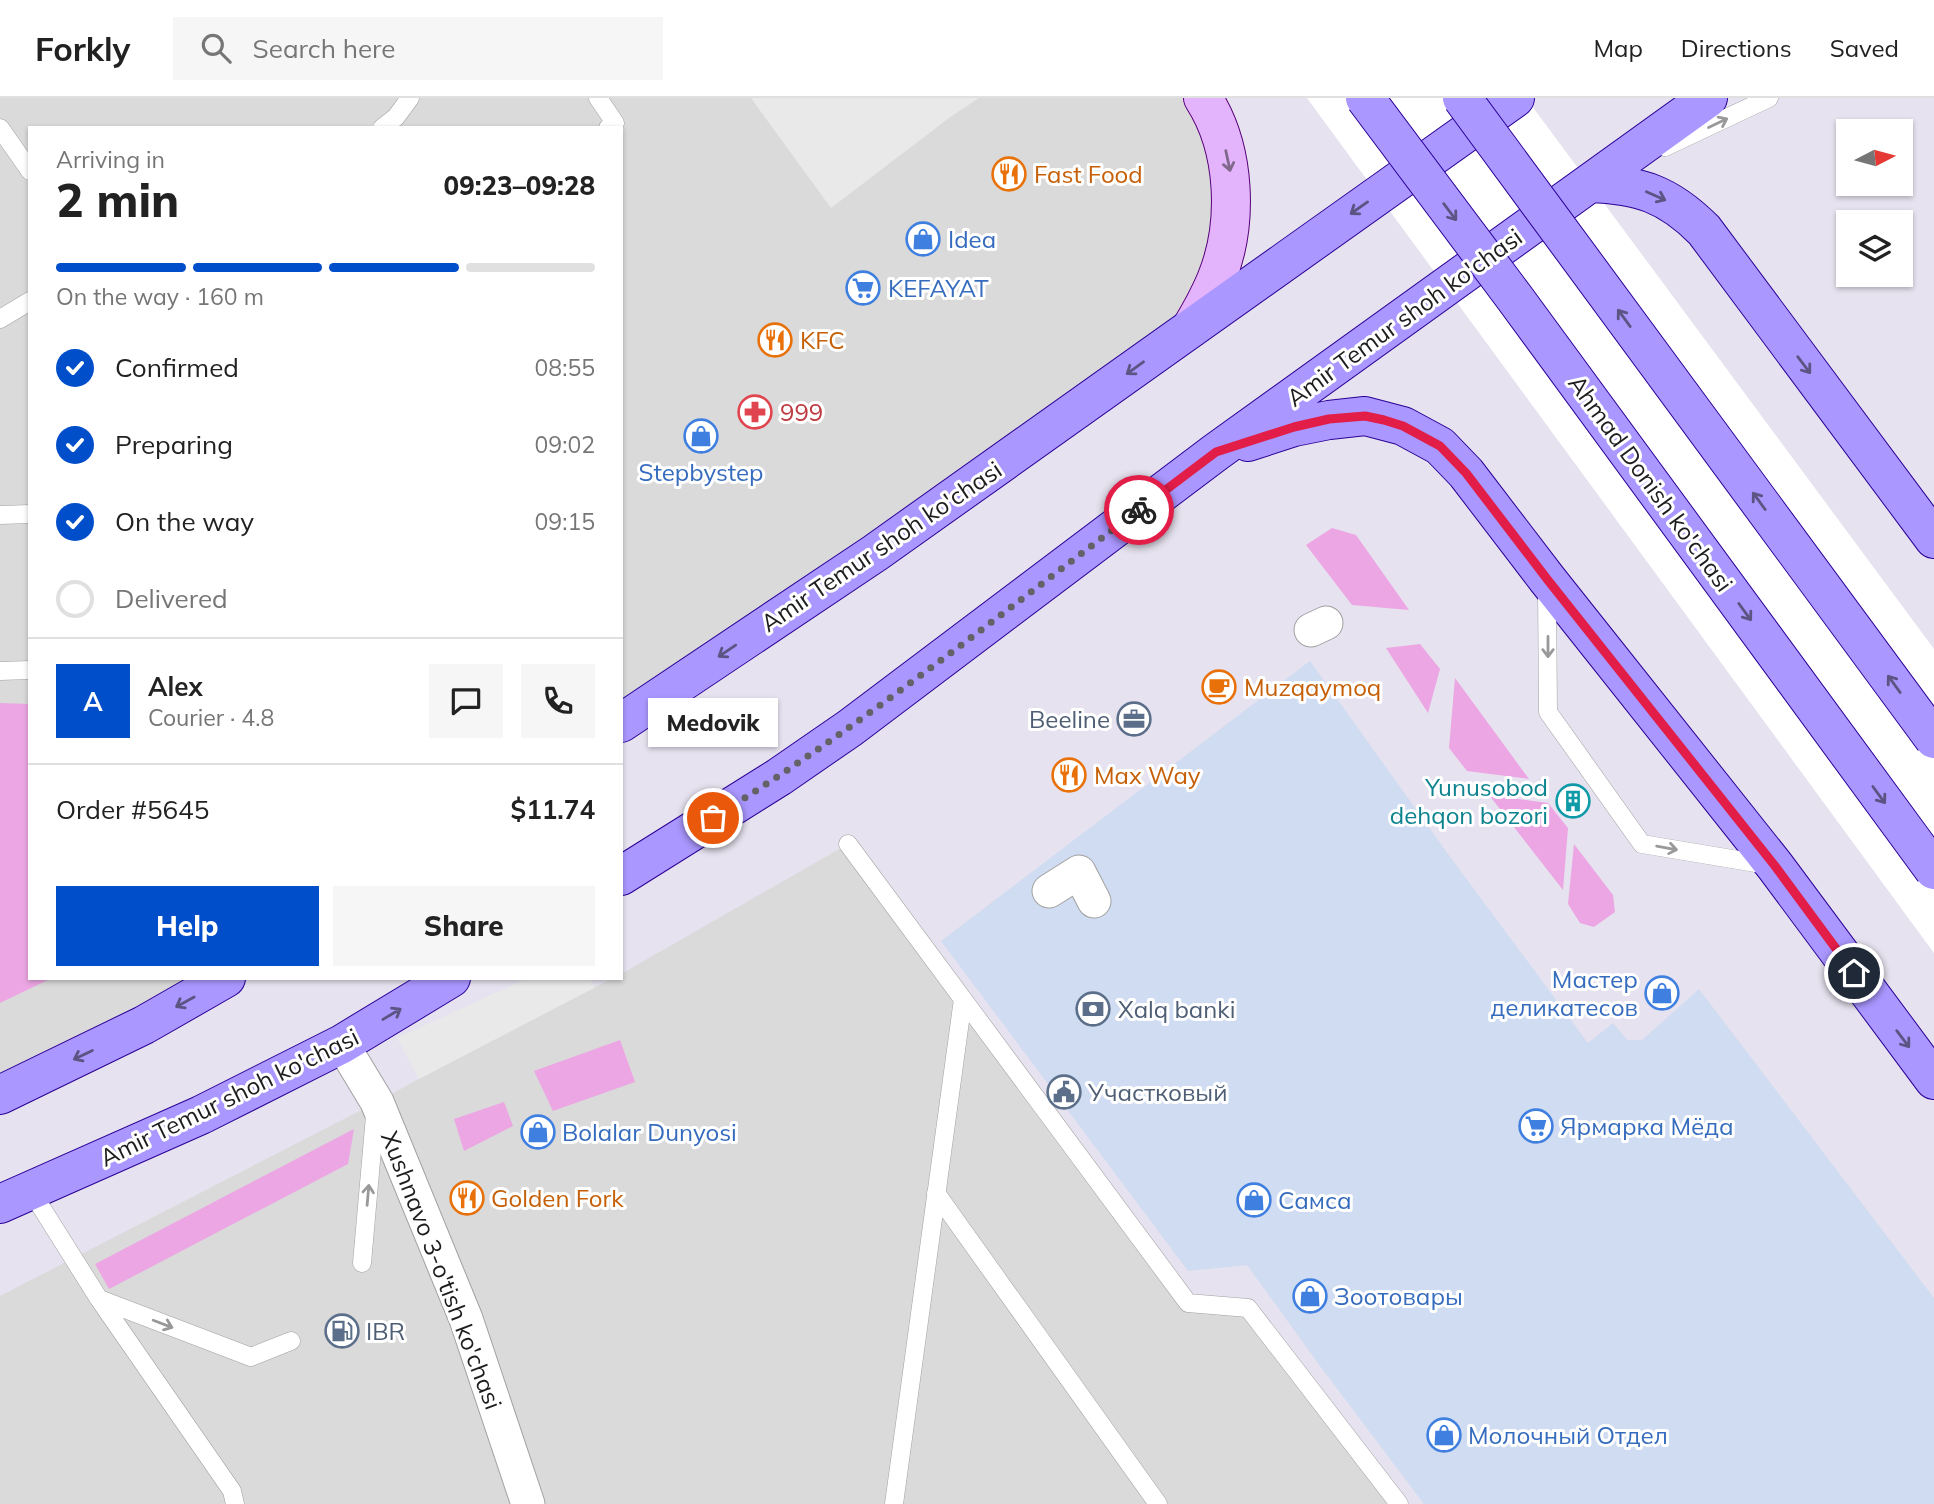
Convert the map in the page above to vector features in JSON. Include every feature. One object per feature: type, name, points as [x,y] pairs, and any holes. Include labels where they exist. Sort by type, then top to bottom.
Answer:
[{"type":"main road","name":"Ahmad Donish ko'chasi","points":[[1365,98],[1934,870]]},
{"type":"main road","points":[[1462,98],[1934,739]]},
{"type":"main road","name":"Amir Temur shoh ko'chasi","points":[[623,722],[875,553],[1515,98]]},
{"type":"main road","name":"Amir Temur shoh ko'chasi","points":[[623,875],[779,778],[850,728],[1216,452],[1708,98]]},
{"type":"main road","points":[[1590,183],[1621,185],[1653,193],[1681,208],[1704,230],[1934,539]]},
{"type":"main road","points":[[1216,452],[1294,427],[1329,419],[1365,416],[1403,426],[1440,446],[1466,473],[1775,866],[1934,1080]]},
{"type":"main road","points":[[0,1095],[144,1025],[223,980]]},
{"type":"main road","name":"Amir Temur shoh ko'chasi","points":[[16,1198],[201,1115],[342,1044],[448,980]]},
{"type":"street","points":[[1191,328],[1217,278],[1230,218],[1229,166],[1222,138],[1203,98]]},
{"type":"street","points":[[1049,891],[1079,872],[1094,901]]},
{"type":"street","name":"Xushnavo 3-o'tish ko'chasi","points":[[342,1044],[377,1102],[466,1319],[528,1504]]},
{"type":"lane","points":[[385,126],[396,117],[410,98]]},
{"type":"lane","points":[[598,98],[615,123],[611,126]]},
{"type":"lane","points":[[1590,183],[1769,98]]},
{"type":"lane","points":[[0,128],[28,168]]},
{"type":"lane","points":[[0,319],[28,302]]},
{"type":"lane","points":[[0,515],[28,514]]},
{"type":"lane","points":[[1547,579],[1548,712],[1642,844],[1775,866]]},
{"type":"lane","points":[[0,671],[28,670]]},
{"type":"lane","points":[[848,844],[1188,1303],[1248,1308],[1399,1504]]},
{"type":"lane","points":[[894,1504],[963,999]]},
{"type":"lane","points":[[362,1263],[377,1102]]},
{"type":"lane","points":[[936,1193],[1158,1504]]},
{"type":"lane","points":[[16,1198],[99,1300],[232,1492],[235,1504]]},
{"type":"lane","points":[[99,1300],[251,1357],[290,1341]]},
{"type":"shaded area","points":[[0,98],[1203,98],[1222,138],[1206,303],[623,722],[623,126],[28,126],[28,980],[222,980],[0,1095]]},
{"type":"shaded area","points":[[751,98],[979,98],[831,208]]},
{"type":"shaded area","points":[[1332,528],[1356,535],[1409,610],[1352,605],[1306,545]]},
{"type":"shaded area","points":[[1420,644],[1440,669],[1428,713],[1386,648]]},
{"type":"shaded area","name":"Yunusobod dehqon bozori","points":[[1310,661],[1588,1043],[1613,1023],[1627,1040],[1642,1040],[1699,989],[1934,1298],[1934,1504],[1424,1504],[1247,1265],[1188,1271],[941,941]]},
{"type":"shaded area","points":[[1455,678],[1529,779],[1467,771],[1449,748]]},
{"type":"shaded area","points":[[0,703],[28,704],[28,980],[48,980],[0,1003]]},
{"type":"shaded area","points":[[1489,795],[1548,803],[1568,828],[1563,890]]},
{"type":"shaded area","points":[[848,844],[1188,1303],[1248,1308],[1399,1504],[0,1504],[0,1296],[377,1102],[500,1034],[609,980],[623,980],[623,973]]},
{"type":"shaded area","points":[[1574,844],[1613,895],[1615,912],[1594,927],[1580,923],[1568,904]]},
{"type":"shaded area","points":[[524,980],[592,980],[594,988],[419,1079],[397,1038]]},
{"type":"shaded area","points":[[620,1040],[635,1082],[553,1111],[534,1071]]},
{"type":"shaded area","points":[[504,1102],[513,1126],[464,1151],[454,1119]]},
{"type":"shaded area","points":[[354,1129],[348,1164],[109,1289],[95,1264]]},
{"type":"pier","points":[[1307,98],[1526,98],[1934,649],[1934,953]]},
{"type":"way so far","points":[[713,818],[779,778],[850,728],[1139,510]]},
{"type":"place","name":"Fast Food","points":[[1009,174]]},
{"type":"place","name":"Idea","points":[[923,239]]},
{"type":"place","name":"KEFAYAT","points":[[863,288]]},
{"type":"place","name":"KFC","points":[[775,340]]},
{"type":"place","name":"999","points":[[755,412]]},
{"type":"place","name":"Stepbystep","points":[[701,436]]},
{"type":"place","name":"Muzqaymoq","points":[[1219,687]]},
{"type":"place","name":"Beeline","points":[[1134,719]]},
{"type":"place","name":"Max Way","points":[[1069,775]]},
{"type":"place","name":"Yunusobod dehqon bozori","points":[[1573,801]]},
{"type":"place","name":"Medovik","points":[[713,818]]},
{"type":"place","name":"Мастер деликатесов","points":[[1662,993]]},
{"type":"place","name":"Xalq banki","points":[[1093,1009]]},
{"type":"place","name":"Участковый","points":[[1064,1092]]},
{"type":"place","name":"Ярмарка Мёда","points":[[1536,1126]]},
{"type":"place","name":"Bolalar Dunyosi","points":[[538,1132]]},
{"type":"place","name":"Golden Fork","points":[[467,1198]]},
{"type":"place","name":"Самса","points":[[1254,1200]]},
{"type":"place","name":"Зоотовары","points":[[1310,1296]]},
{"type":"place","name":"IBR","points":[[342,1331]]},
{"type":"place","name":"Молочный Отдел","points":[[1444,1435]]},
{"type":"route","points":[[1139,510],[1216,452],[1294,427],[1329,419],[1365,416],[1384,420],[1403,426],[1440,446],[1466,473],[1775,866],[1854,973]]}]
